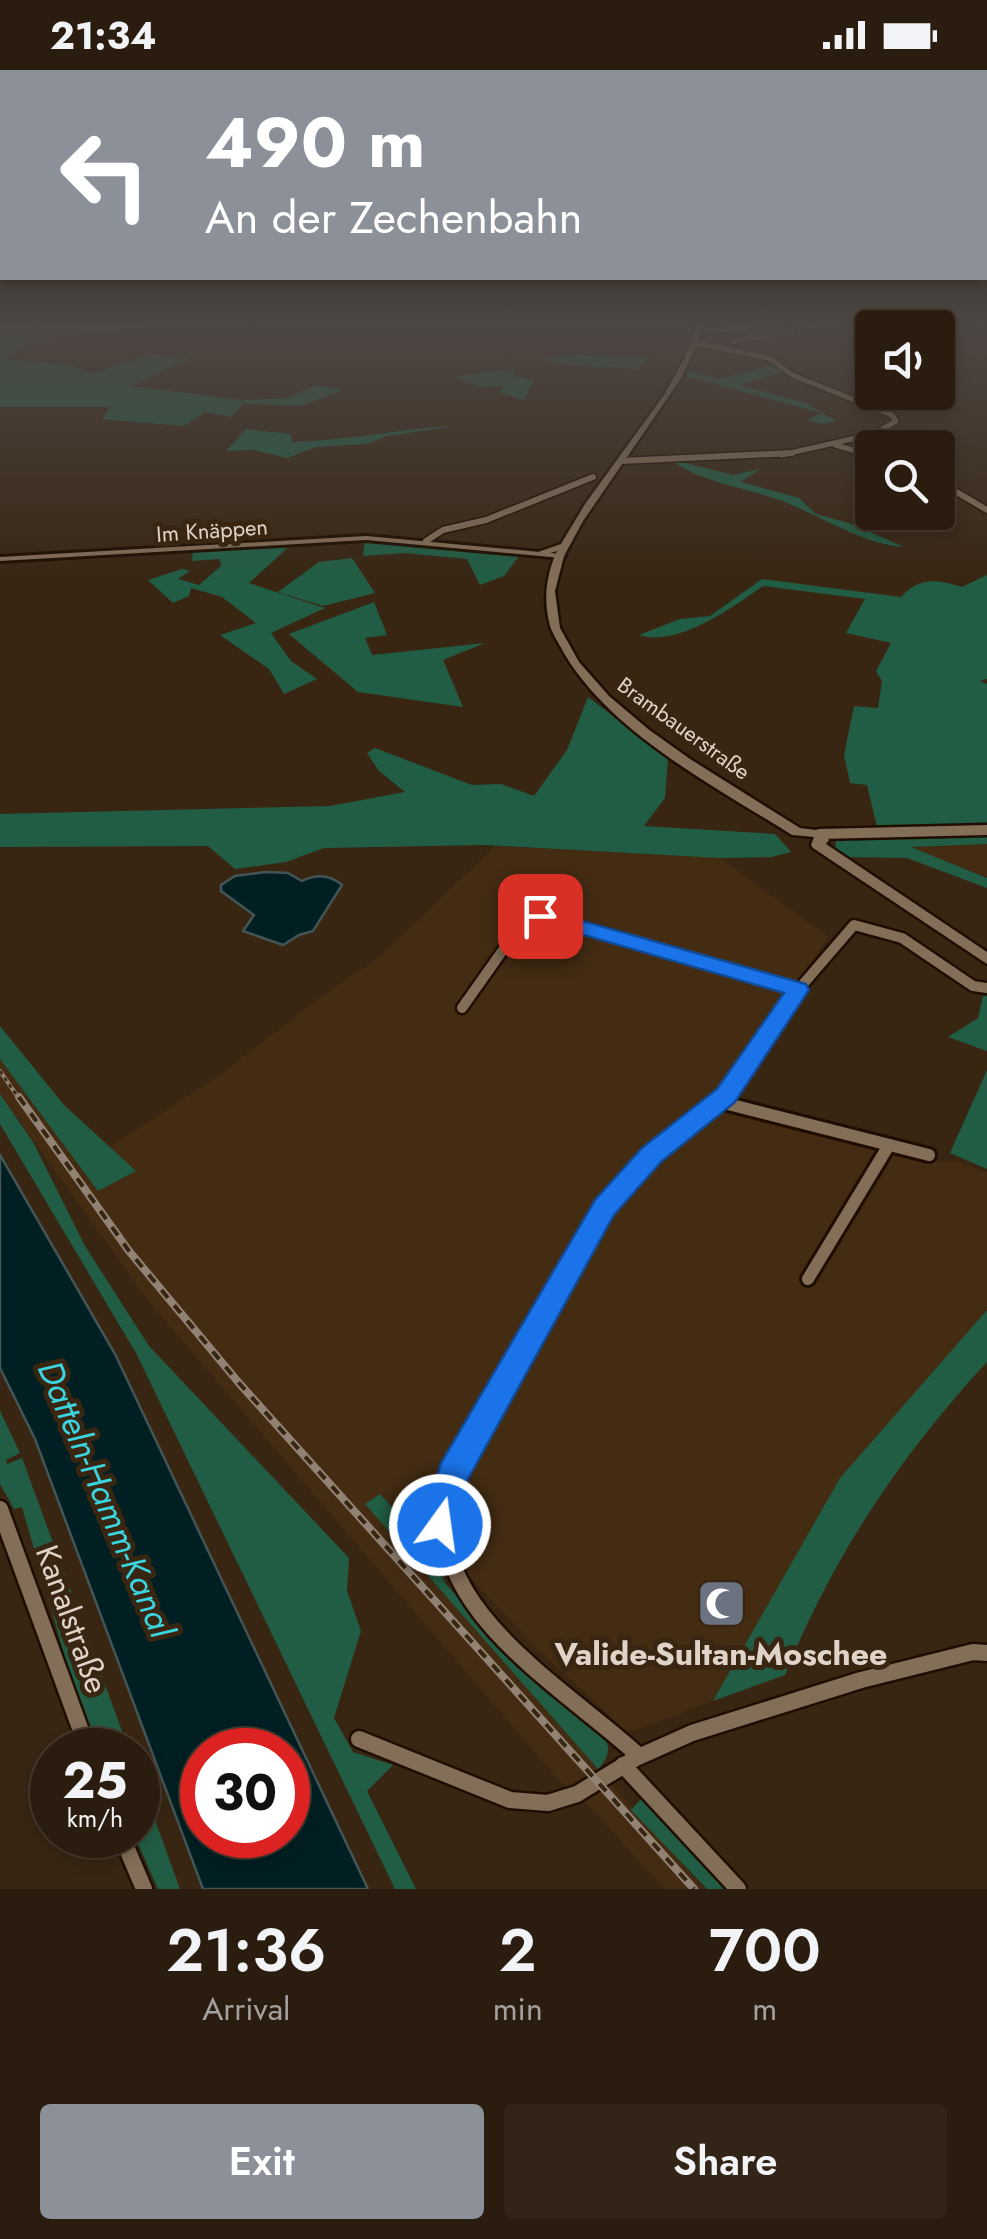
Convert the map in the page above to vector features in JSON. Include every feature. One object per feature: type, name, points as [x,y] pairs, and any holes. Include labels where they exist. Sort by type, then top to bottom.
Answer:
[{"type":"main road","name":"Brambauerstraße","points":[[652,411],[560,556],[549,594],[554,632],[579,671],[622,714],[798,832],[794,838],[799,843],[818,839]]},
{"type":"main road","points":[[543,552],[567,545]]},
{"type":"main road","points":[[818,839],[987,959]]},
{"type":"street","points":[[621,461],[778,456],[874,434],[896,422],[892,415],[882,411]]},
{"type":"street","points":[[829,443],[855,451]]},
{"type":"street","name":"Im Knäppen","points":[[426,541],[443,530],[486,520],[593,477]]},
{"type":"street","points":[[955,491],[987,510]]},
{"type":"street","name":"Im Knäppen","points":[[0,559],[325,539],[426,541],[560,556]]},
{"type":"street","points":[[503,550],[560,556]]},
{"type":"street","points":[[818,839],[987,830]]},
{"type":"street","points":[[462,1008],[502,951],[527,923],[540,916],[798,990]]},
{"type":"street","points":[[738,1889],[631,1761],[517,1650],[465,1592],[450,1570],[440,1525],[453,1474],[604,1208],[651,1155],[720,1102],[798,990],[854,925],[874,925],[894,932],[973,986],[987,988]]},
{"type":"street","points":[[720,1102],[929,1155]]},
{"type":"street","points":[[808,1280],[890,1145]]},
{"type":"street","name":"Kanalstraße","points":[[0,1509],[80,1728]]},
{"type":"street","points":[[358,1739],[534,1806],[581,1794],[631,1761],[675,1739],[872,1674],[987,1652]]},
{"type":"street","points":[[131,1858],[144,1889]]},
{"type":"shaded area","points":[[987,844],[987,877],[909,846]]},
{"type":"shaded area","points":[[495,846],[720,858],[829,937],[722,1085],[706,1101],[932,1162],[958,1161],[987,1173],[987,1310],[840,1478],[713,1701],[628,1733],[538,1649],[461,1568],[431,1549],[381,1494],[365,1504],[704,1889],[664,1889],[597,1814],[558,1779],[149,1302],[0,1094],[0,1059],[98,1191],[136,1171],[109,1147],[213,1080],[330,990],[379,958]]},
{"type":"green space","points":[[107,411],[237,411],[231,417],[205,412],[184,426],[102,419]]},
{"type":"green space","points":[[813,411],[819,411],[836,421],[823,424],[808,420],[821,413]]},
{"type":"green space","points":[[455,426],[387,436],[367,444],[316,447],[287,458],[254,450],[226,451],[246,429],[291,434],[292,442]]},
{"type":"green space","points":[[669,459],[733,475],[760,469],[741,482],[799,498],[816,514],[849,523],[855,530],[865,530],[904,547],[856,535],[779,500],[681,467]]},
{"type":"green space","points":[[365,540],[519,556],[504,576],[480,585],[467,559],[404,553],[363,556]]},
{"type":"green space","points":[[293,543],[249,583],[325,608],[271,633],[291,661],[317,679],[284,694],[269,669],[220,635],[256,623],[222,597],[191,588],[189,596],[173,603],[148,580],[182,569],[190,571],[178,579],[199,585],[221,566],[220,559],[192,561],[193,551]]},
{"type":"green space","points":[[352,558],[375,593],[323,606],[278,592],[319,562]]},
{"type":"green space","points":[[987,575],[987,679],[980,681],[987,684],[987,844],[911,847],[987,878],[987,888],[907,858],[847,857],[835,849],[838,829],[877,827],[867,785],[850,783],[844,755],[854,706],[878,708],[882,681],[876,671],[891,643],[846,633],[865,599],[763,586],[687,631],[670,636],[639,635],[680,619],[710,616],[762,579],[901,597],[921,583],[936,581],[962,587]]},
{"type":"green space","points":[[374,602],[387,635],[365,638],[372,655],[485,643],[443,660],[463,707],[358,692],[289,634]]},
{"type":"green space","points":[[588,697],[668,758],[665,798],[644,826],[775,834],[791,852],[771,857],[720,858],[484,845],[324,848],[286,862],[235,869],[208,846],[0,847],[0,814],[330,806],[405,792],[379,771],[367,753],[375,748],[472,785],[501,784],[534,796],[567,750]]},
{"type":"green space","points":[[983,996],[987,996],[987,1051],[948,1037],[978,1018]]},
{"type":"green space","points":[[0,1026],[64,1105],[136,1171],[98,1191],[0,1059]]},
{"type":"green space","points":[[987,1070],[987,1169],[950,1153]]},
{"type":"green space","points":[[0,1094],[33,1142],[85,1246],[149,1346],[349,1558],[347,1591],[361,1631],[334,1718],[353,1752],[393,1765],[367,1791],[416,1889],[395,1889],[136,1353],[0,1124]]},
{"type":"green space","points":[[987,1310],[987,1362],[925,1434],[871,1509],[825,1589],[785,1675],[713,1701],[840,1478]]},
{"type":"green space","points":[[0,1411],[20,1453],[6,1460],[7,1464],[22,1458],[121,1728],[89,1728],[76,1696],[22,1507],[14,1509],[0,1484]]},
{"type":"green space","points":[[380,1494],[431,1549],[445,1583],[519,1665],[602,1732],[608,1751],[598,1769],[365,1504]]},
{"type":"green space","points":[[642,1798],[730,1889],[707,1889],[631,1810]]},
{"type":"green space","points":[[160,1834],[180,1889],[158,1889],[144,1858],[160,1858]]},
{"type":"water","points":[[288,873],[302,881],[323,877],[342,885],[313,931],[283,945],[243,931],[254,915],[221,891],[221,885],[235,876]]},
{"type":"water","name":"Datteln-Hamm-Kanal","points":[[0,1155],[115,1354],[292,1728],[180,1728],[180,1827],[160,1774],[160,1728],[143,1728],[35,1439],[0,1368]]},
{"type":"water","points":[[310,1766],[368,1889],[203,1889],[191,1858],[310,1858]]},
{"type":"railway","points":[[0,1071],[20,1100]]},
{"type":"railway","points":[[19,1097],[129,1251],[239,1383],[694,1889]]},
{"type":"place","name":"Valide-Sultan-Moschee","points":[[721,1604]]},
{"type":"route","points":[[440,1525],[446,1488],[453,1474],[604,1208],[651,1155],[720,1102],[798,990],[540,916]]}]
